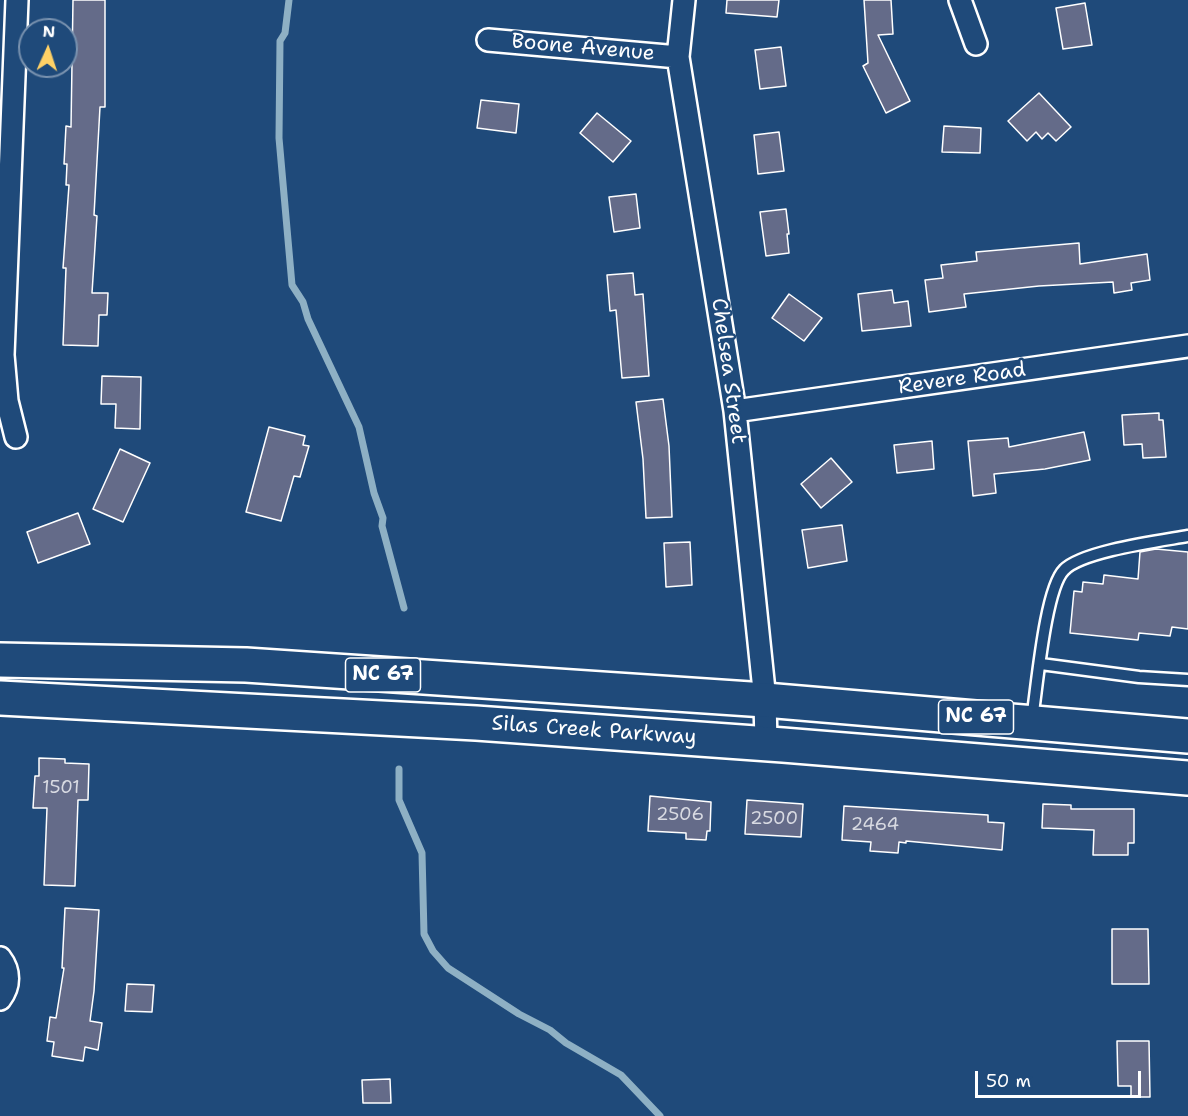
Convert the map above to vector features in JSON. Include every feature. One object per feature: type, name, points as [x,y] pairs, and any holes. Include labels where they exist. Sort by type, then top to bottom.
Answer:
[{"type":"main road","name":"Silas Creek Parkway","points":[[0,660],[246,665],[765,700],[1188,736]]},
{"type":"main road","name":"Silas Creek Parkway","points":[[0,698],[476,723],[1188,778]]},
{"type":"street","points":[[16,437],[7,400],[3,355],[17,0]]},
{"type":"street","name":"Chelsea Street","points":[[684,0],[678,57],[735,411],[765,700],[766,744]]},
{"type":"street","points":[[960,0],[976,44]]},
{"type":"street","name":"Boone Avenue","points":[[488,40],[678,57]]},
{"type":"street","name":"Revere Road","points":[[735,411],[1188,346]]},
{"type":"street","points":[[0,958],[7,969],[8,979],[7,989],[0,999]]},
{"type":"lane","points":[[1032,722],[1051,593],[1062,571],[1074,562],[1121,548],[1188,536]]},
{"type":"lane","points":[[1041,664],[1139,677],[1188,680]]},
{"type":"building","points":[[73,0],[105,0],[105,107],[100,107],[92,293],[108,293],[107,315],[99,315],[98,346],[63,345],[66,268],[63,268],[69,185],[66,185],[67,164],[64,164],[66,126],[71,127],[72,78],[78,78],[78,18],[73,18]]},
{"type":"building","points":[[727,0],[779,0],[777,17],[726,13]]},
{"type":"building","points":[[864,0],[891,0],[893,34],[878,35],[910,101],[886,113],[863,66],[868,63]]},
{"type":"building","points":[[1085,3],[1092,45],[1063,49],[1056,8]]},
{"type":"building","points":[[781,47],[786,86],[760,89],[755,50]]},
{"type":"building","points":[[1039,93],[1071,127],[1056,141],[1048,133],[1042,139],[1036,132],[1027,141],[1008,121]]},
{"type":"building","points":[[481,100],[519,104],[516,133],[477,128]]},
{"type":"building","points":[[597,113],[631,141],[613,162],[580,133]]},
{"type":"building","points":[[944,126],[981,128],[980,153],[942,152]]},
{"type":"building","points":[[779,132],[784,171],[758,174],[754,135]]},
{"type":"building","points":[[636,194],[640,228],[614,232],[609,197]]},
{"type":"building","points":[[786,209],[789,253],[766,256],[760,212]]},
{"type":"building","points":[[1079,243],[1080,264],[1147,254],[1150,280],[1131,283],[1132,290],[1114,293],[1113,282],[1039,286],[964,294],[966,307],[929,312],[925,280],[943,278],[941,265],[977,261],[976,252]]},
{"type":"building","points":[[633,273],[635,295],[643,294],[649,376],[622,378],[616,310],[610,311],[607,275]]},
{"type":"building","points":[[892,290],[894,303],[908,301],[911,326],[862,331],[858,294]]},
{"type":"building","points":[[789,294],[822,318],[804,341],[772,318]]},
{"type":"building","points":[[102,376],[141,377],[140,429],[115,428],[116,404],[101,404]]},
{"type":"building","points":[[663,399],[669,446],[672,517],[646,518],[643,459],[636,402]]},
{"type":"building","points":[[1159,413],[1159,420],[1163,420],[1166,457],[1143,458],[1142,444],[1124,445],[1122,415]]},
{"type":"building","points":[[269,427],[305,436],[303,445],[309,446],[300,477],[294,476],[281,521],[246,512]]},
{"type":"building","points":[[1084,432],[1090,460],[1045,469],[994,474],[996,493],[973,496],[968,441],[1008,438],[1009,447]]},
{"type":"building","points":[[932,441],[934,469],[897,473],[894,445]]},
{"type":"building","points":[[120,449],[150,463],[123,522],[93,509]]},
{"type":"building","points":[[831,458],[852,482],[821,508],[801,484]]},
{"type":"building","points":[[78,513],[90,544],[38,563],[27,532]]},
{"type":"building","points":[[842,525],[847,561],[808,568],[802,530]]},
{"type":"building","points":[[690,542],[692,585],[666,587],[664,543]]},
{"type":"building","points":[[1156,549],[1188,552],[1188,629],[1172,627],[1170,636],[1139,633],[1138,640],[1070,633],[1074,591],[1082,592],[1083,582],[1103,584],[1104,575],[1138,579],[1140,552]]},
{"type":"building","points":[[39,758],[65,759],[65,763],[89,764],[88,800],[78,800],[75,886],[44,885],[47,808],[33,808],[35,776],[39,776]]},
{"type":"building","points":[[650,796],[711,802],[710,831],[707,831],[706,840],[686,839],[686,833],[648,831]]},
{"type":"building","points":[[747,800],[803,804],[801,837],[745,834]]},
{"type":"building","points":[[1043,804],[1071,805],[1071,809],[1134,809],[1134,843],[1128,843],[1128,855],[1093,855],[1094,830],[1042,828]]},
{"type":"building","points":[[844,806],[988,815],[988,822],[1004,823],[1002,850],[906,841],[906,843],[899,842],[898,853],[870,851],[871,842],[842,840]]},
{"type":"building","points":[[65,908],[99,910],[90,1021],[102,1023],[98,1050],[85,1047],[83,1061],[52,1056],[54,1042],[47,1041],[50,1017],[56,1018],[64,968],[62,968]]},
{"type":"building","points":[[1112,929],[1148,929],[1149,984],[1112,984]]},
{"type":"building","points":[[127,984],[154,985],[152,1012],[125,1011]]},
{"type":"building","points":[[1117,1041],[1149,1041],[1150,1097],[1131,1097],[1131,1086],[1118,1086]]},
{"type":"building","points":[[390,1079],[391,1103],[363,1103],[362,1080]]},
{"type":"waterway","points":[[289,0],[285,33],[280,41],[279,138],[292,285],[303,302],[308,319],[359,427],[404,608]]},
{"type":"waterway","points":[[399,769],[399,800],[422,853],[424,934],[433,951],[448,968],[621,1075],[660,1116]]}]
